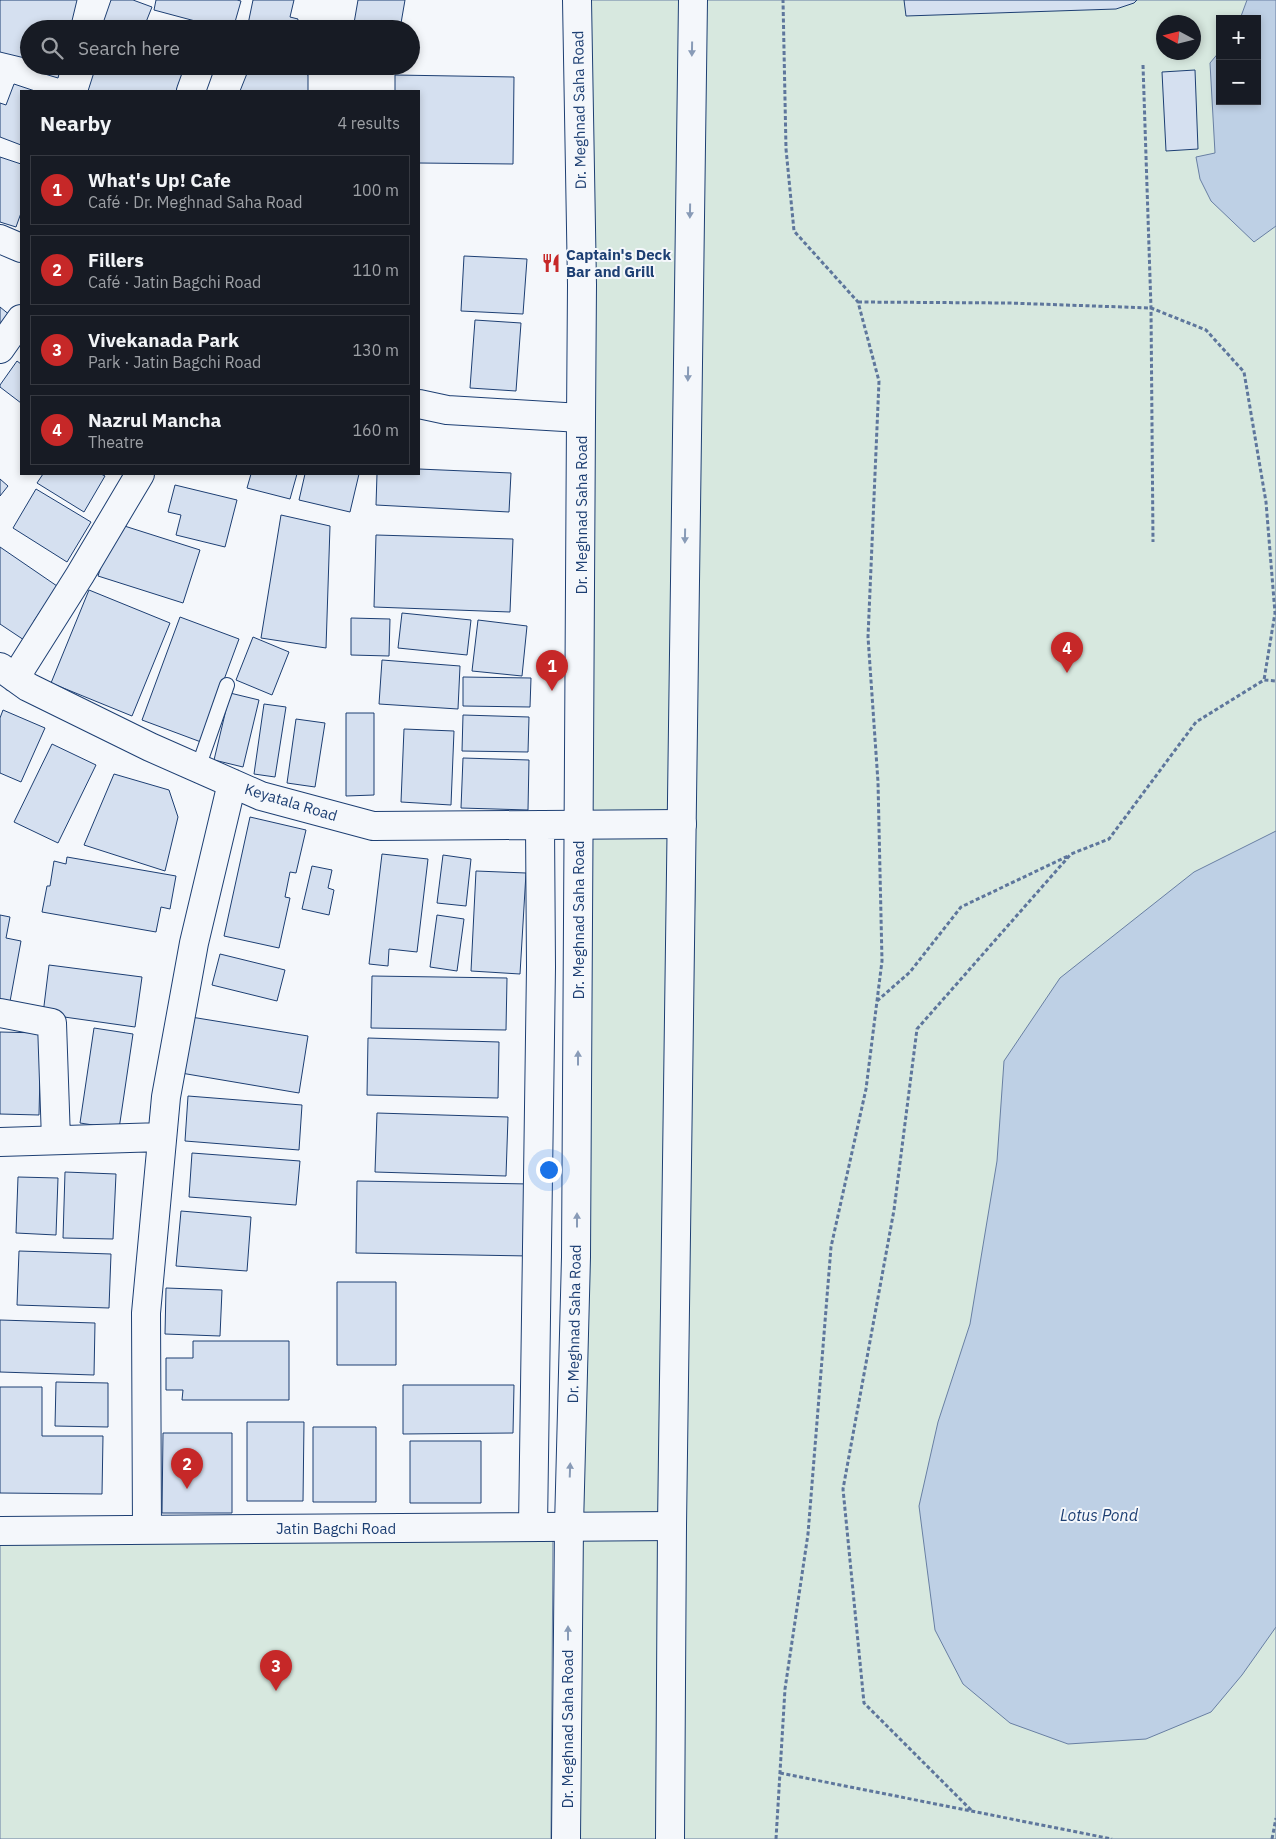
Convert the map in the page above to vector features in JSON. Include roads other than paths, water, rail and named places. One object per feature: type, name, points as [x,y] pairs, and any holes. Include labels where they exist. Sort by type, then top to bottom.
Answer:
[{"type":"street","name":"Dr. Meghnad Saha Road","points":[[566,1839],[569,1526],[576,1257],[582,418],[582,284],[577,0]]},
{"type":"street","points":[[670,1839],[672,1526],[693,0]]},
{"type":"street","points":[[191,90],[197,75]]},
{"type":"street","points":[[0,238],[20,248]]},
{"type":"street","points":[[0,349],[20,320]]},
{"type":"street","points":[[420,404],[447,410],[582,418]]},
{"type":"street","points":[[8,673],[80,576],[139,475]]},
{"type":"street","name":"Keyatala Road","points":[[8,673],[36,691],[150,747],[261,796],[373,826],[682,824]]},
{"type":"street","points":[[147,1530],[146,1313],[166,1097],[194,944],[232,783]]},
{"type":"street","points":[[533,1527],[541,967],[540,825]]},
{"type":"street","points":[[0,1013],[52,1023],[56,1140]]},
{"type":"street","points":[[0,1142],[162,1137]]},
{"type":"street","name":"Jatin Bagchi Road","points":[[0,1531],[672,1526]]},
{"type":"lane","points":[[198,768],[228,684]]},
{"type":"water","points":[[1247,0],[1276,0],[1276,226],[1254,242],[1211,201],[1200,179],[1196,157],[1215,153],[1210,63],[1216,56],[1216,105],[1261,105],[1261,15],[1241,15]]},
{"type":"water","name":"Lotus Pond","points":[[1276,831],[1276,1627],[1242,1675],[1211,1712],[1146,1739],[1068,1744],[1010,1723],[963,1684],[935,1630],[919,1506],[938,1422],[970,1324],[997,1161],[1004,1061],[1060,978],[1194,872]]},
{"type":"place","name":"Captain's Deck Bar and Grill","points":[[551,263]]},
{"type":"place","name":"Nazrul Mancha","points":[[1067,673]]},
{"type":"place","name":"What's Up! Cafe","points":[[552,691]]},
{"type":"place","name":"Fillers","points":[[187,1489]]},
{"type":"place","name":"Vivekanada Park","points":[[276,1691]]}]
